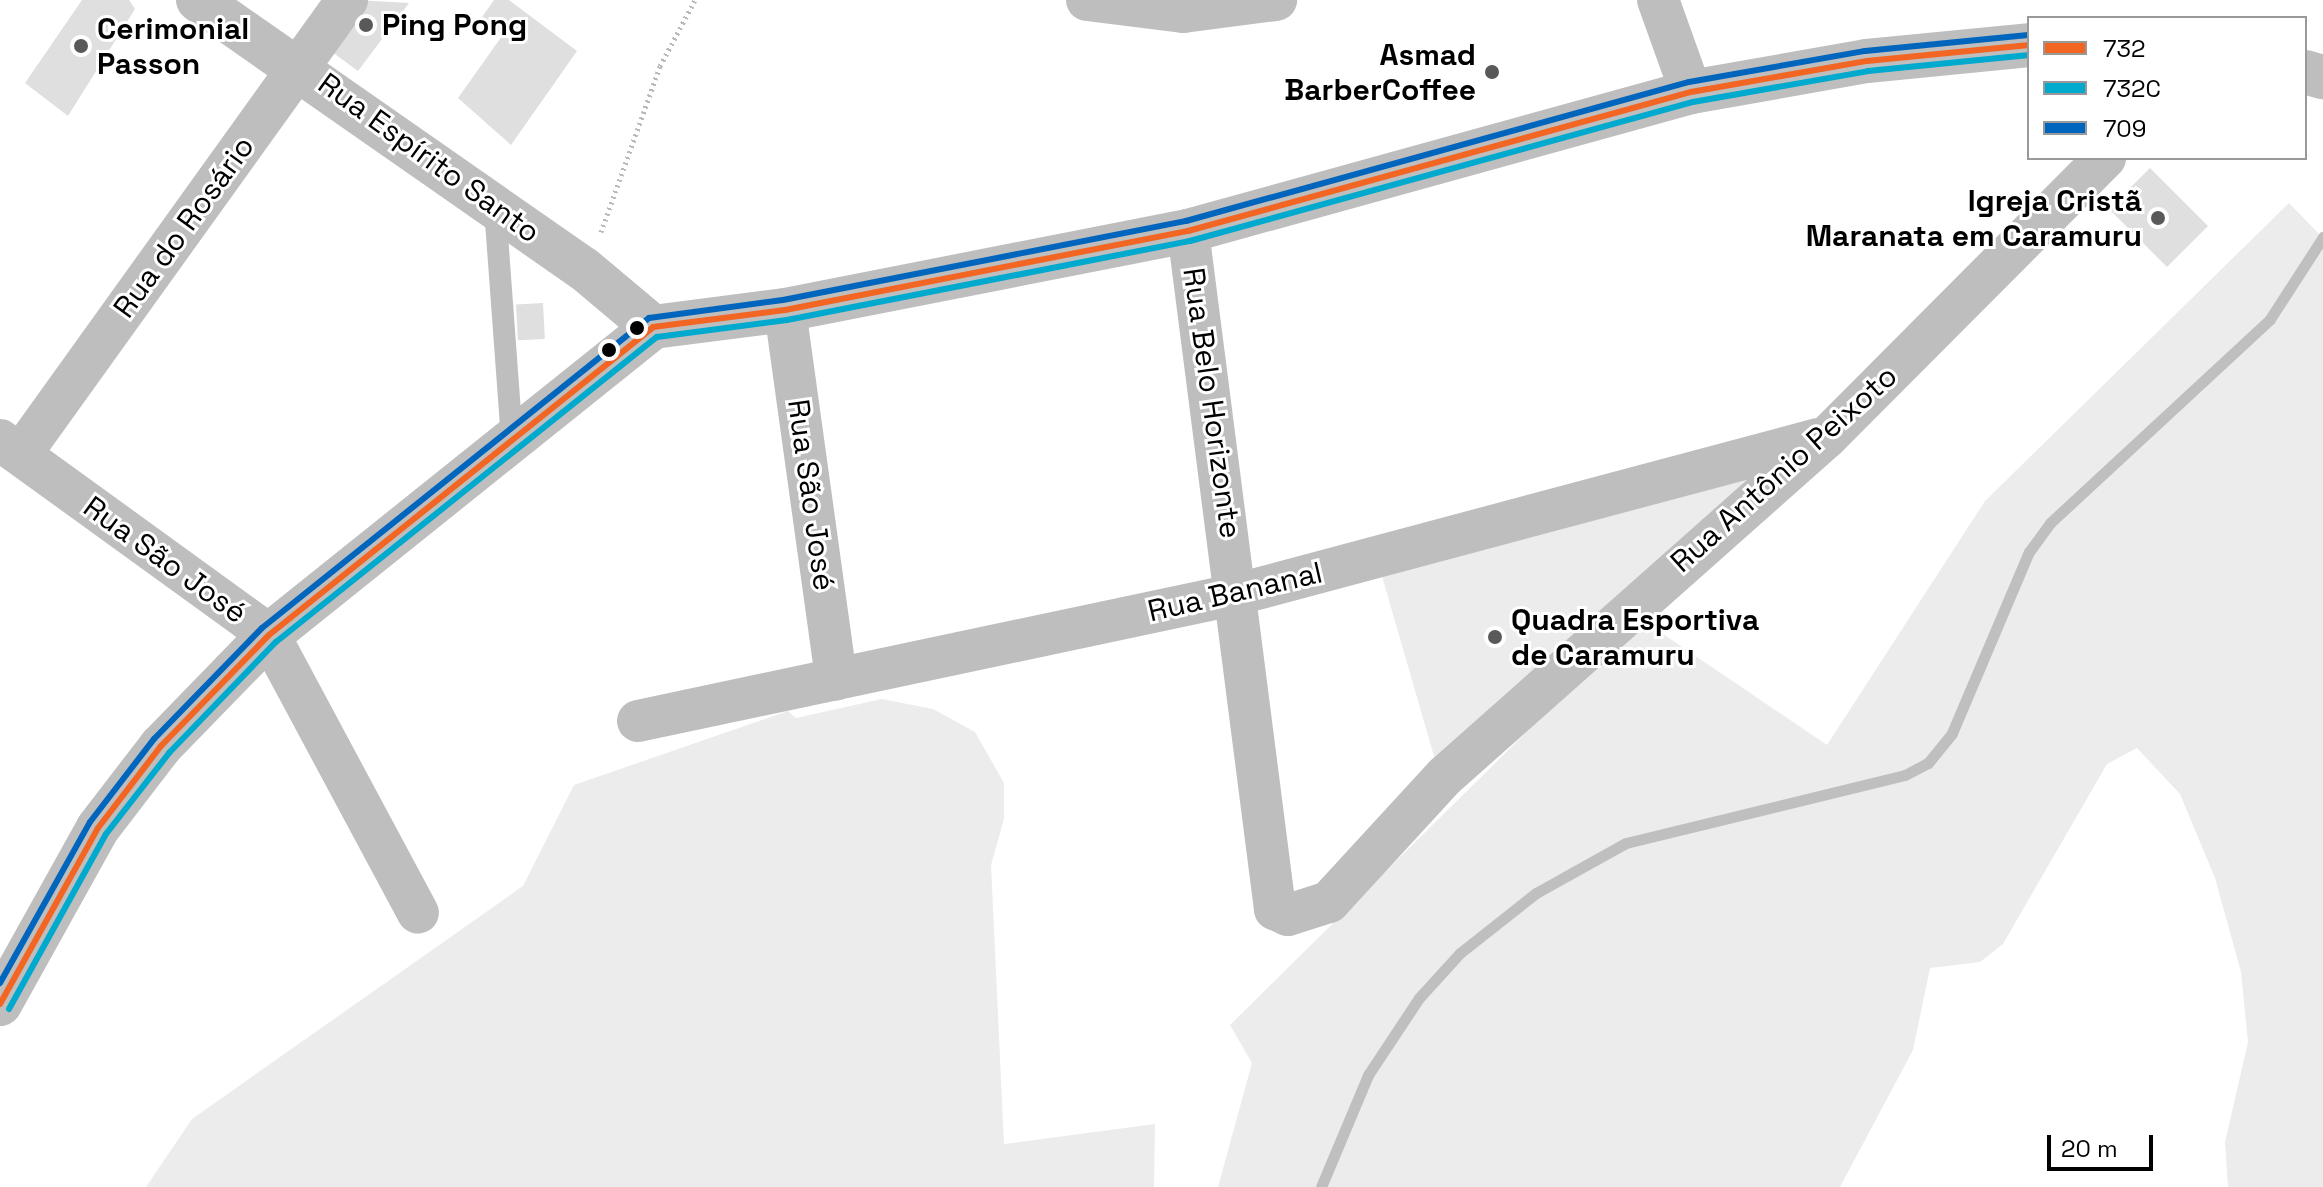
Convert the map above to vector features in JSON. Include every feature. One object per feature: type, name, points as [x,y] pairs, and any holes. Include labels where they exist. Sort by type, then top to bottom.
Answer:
[{"type":"street","name":"Rua Espírito Santo","points":[[198,0],[300,66],[584,269],[653,327]]},
{"type":"street","name":"Rua do Rosário","points":[[10,447],[347,0]]},
{"type":"street","points":[[1087,0],[1183,12],[1252,3]]},
{"type":"street","points":[[1658,0],[1691,92]]},
{"type":"street","points":[[0,1004],[98,828],[161,746],[269,635],[653,327],[785,310],[1188,231],[1691,92],[1867,61],[2027,45]]},
{"type":"street","name":"Rua Antônio Peixoto","points":[[1275,909],[1307,913],[1329,902],[1554,674],[1827,437],[2103,160]]},
{"type":"street","name":"Rua Belo Horizonte","points":[[1188,231],[1238,594],[1275,909]]},
{"type":"street","name":"Rua São José","points":[[785,310],[836,679]]},
{"type":"street","name":"Rua Bananal","points":[[638,721],[1238,594],[1827,437]]},
{"type":"street","name":"Rua São José","points":[[10,447],[269,635],[418,913]]},
{"type":"lane","points":[[495,207],[512,438]]},
{"type":"path","points":[[584,269],[639,140],[660,66],[695,0]]},
{"type":"shaded area","points":[[2289,203],[2323,238],[2323,1187],[2228,1187],[2225,1142],[2248,1042],[2241,972],[2215,878],[2180,794],[2137,748],[2107,764],[2003,944],[1980,962],[1930,968],[1913,1050],[1840,1187],[1218,1187],[1252,1063],[1230,1025],[1641,619],[1827,745],[1985,501]]},
{"type":"shaded area","points":[[1808,447],[1438,770],[1379,566]]},
{"type":"shaded area","points":[[882,699],[933,709],[975,732],[1004,783],[1004,819],[991,865],[1004,1144],[1155,1124],[1154,1187],[146,1187],[192,1119],[523,886],[574,785],[788,711],[796,718]]},
{"type":"building","name":"Cerimonial Passon","points":[[82,0],[129,0],[135,9],[68,116],[25,83]]},
{"type":"building","name":"Ping Pong","points":[[356,0],[409,3],[358,71],[324,46]]},
{"type":"building","points":[[494,0],[509,0],[577,51],[511,145],[458,98],[502,36],[482,17]]},
{"type":"building","name":"Igreja Cristã Maranata em Caramuru","points":[[2150,168],[2208,226],[2167,267],[2109,209]]},
{"type":"building","points":[[543,303],[545,339],[518,340],[516,304]]},
{"type":"waterway","points":[[1321,1187],[1368,1075],[1419,998],[1460,953],[1536,893],[1626,843],[1905,775],[1928,763],[1952,733],[2029,552],[2050,523],[2270,319],[2323,237]]},
{"type":"transit line","name":"709","points":[[0,983],[90,822],[154,739],[262,628],[649,318],[783,300],[1186,221],[1689,82],[1865,51],[2027,35]]},
{"type":"transit line","name":"732","points":[[653,327],[785,310],[1188,231],[1691,92],[1867,61],[2027,45]]},
{"type":"transit line","name":"732C","points":[[9,1009],[106,834],[169,753],[276,642],[657,337],[787,320],[1190,241],[1693,102],[1868,71],[2027,55]]},
{"type":"transit line","name":"732","points":[[0,1004],[98,828],[161,746],[269,635],[653,327]]},
{"type":"place","name":"Ping Pong","points":[[366,25]]},
{"type":"place","name":"Cerimonial Passon","points":[[81,46]]},
{"type":"place","name":"Asmad BarberCoffee","points":[[1492,72]]},
{"type":"place","name":"Igreja Cristã Maranata em Caramuru","points":[[2158,218]]},
{"type":"place","name":"Quadra Esportiva de Caramuru","points":[[1495,637]]}]
